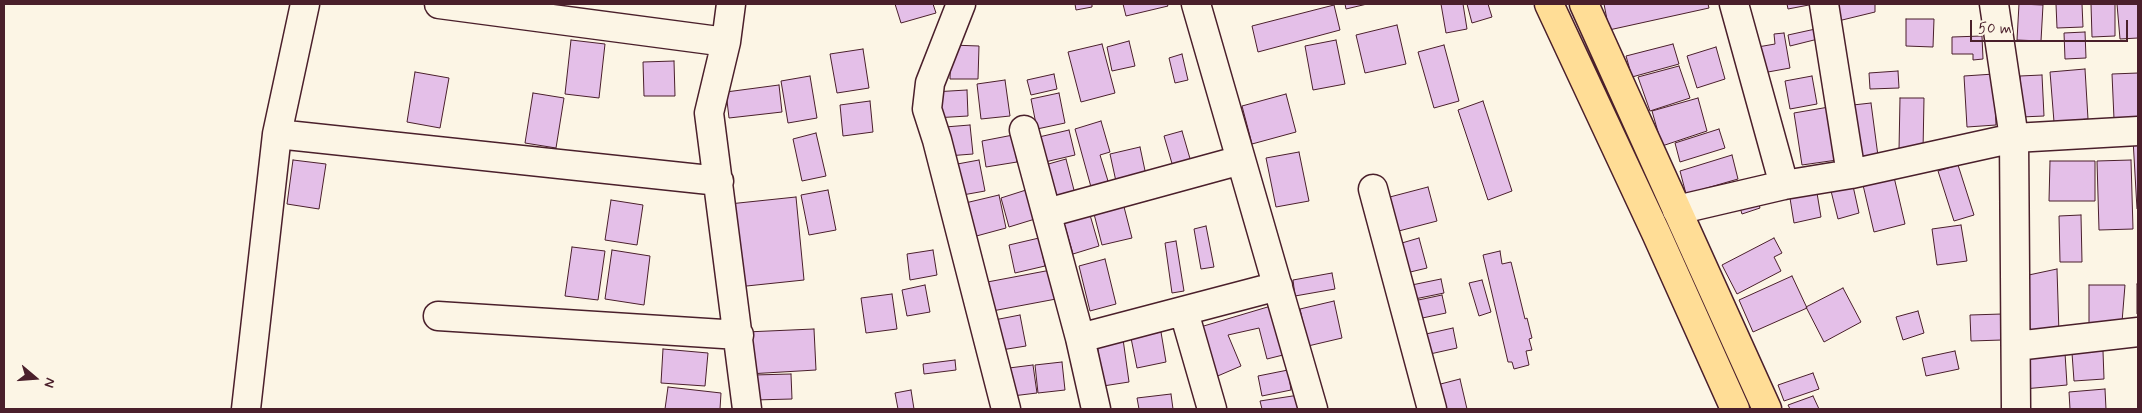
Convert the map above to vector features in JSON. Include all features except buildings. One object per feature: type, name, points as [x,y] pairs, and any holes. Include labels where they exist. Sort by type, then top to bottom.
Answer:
[{"type":"highway","points":[[1549,4],[1656,233],[1735,409]]},
{"type":"highway","points":[[1584,4],[1767,409]]},
{"type":"street","points":[[246,409],[277,134],[305,4]]},
{"type":"street","points":[[439,4],[726,42]]},
{"type":"street","points":[[731,4],[726,42],[709,113],[747,409]]},
{"type":"street","points":[[962,4],[930,83],[927,109],[937,140],[1006,409]]},
{"type":"street","points":[[1196,4],[1313,409]]},
{"type":"street","points":[[1734,4],[1784,185]]},
{"type":"street","points":[[1824,4],[1851,174]]},
{"type":"street","points":[[1994,4],[2014,138],[2016,409]]},
{"type":"street","points":[[1024,130],[1080,338],[1096,409]]},
{"type":"street","points":[[1677,210],[1784,185],[1851,174],[2014,138],[2138,131]]},
{"type":"street","points":[[277,134],[719,181]]},
{"type":"street","points":[[1047,213],[1241,160]]},
{"type":"street","points":[[1373,189],[1432,409]]},
{"type":"street","points":[[1080,338],[1278,286]]},
{"type":"street","points":[[1184,312],[1212,409]]},
{"type":"street","points":[[438,316],[739,335]]},
{"type":"street","points":[[2016,346],[2138,332]]}]
